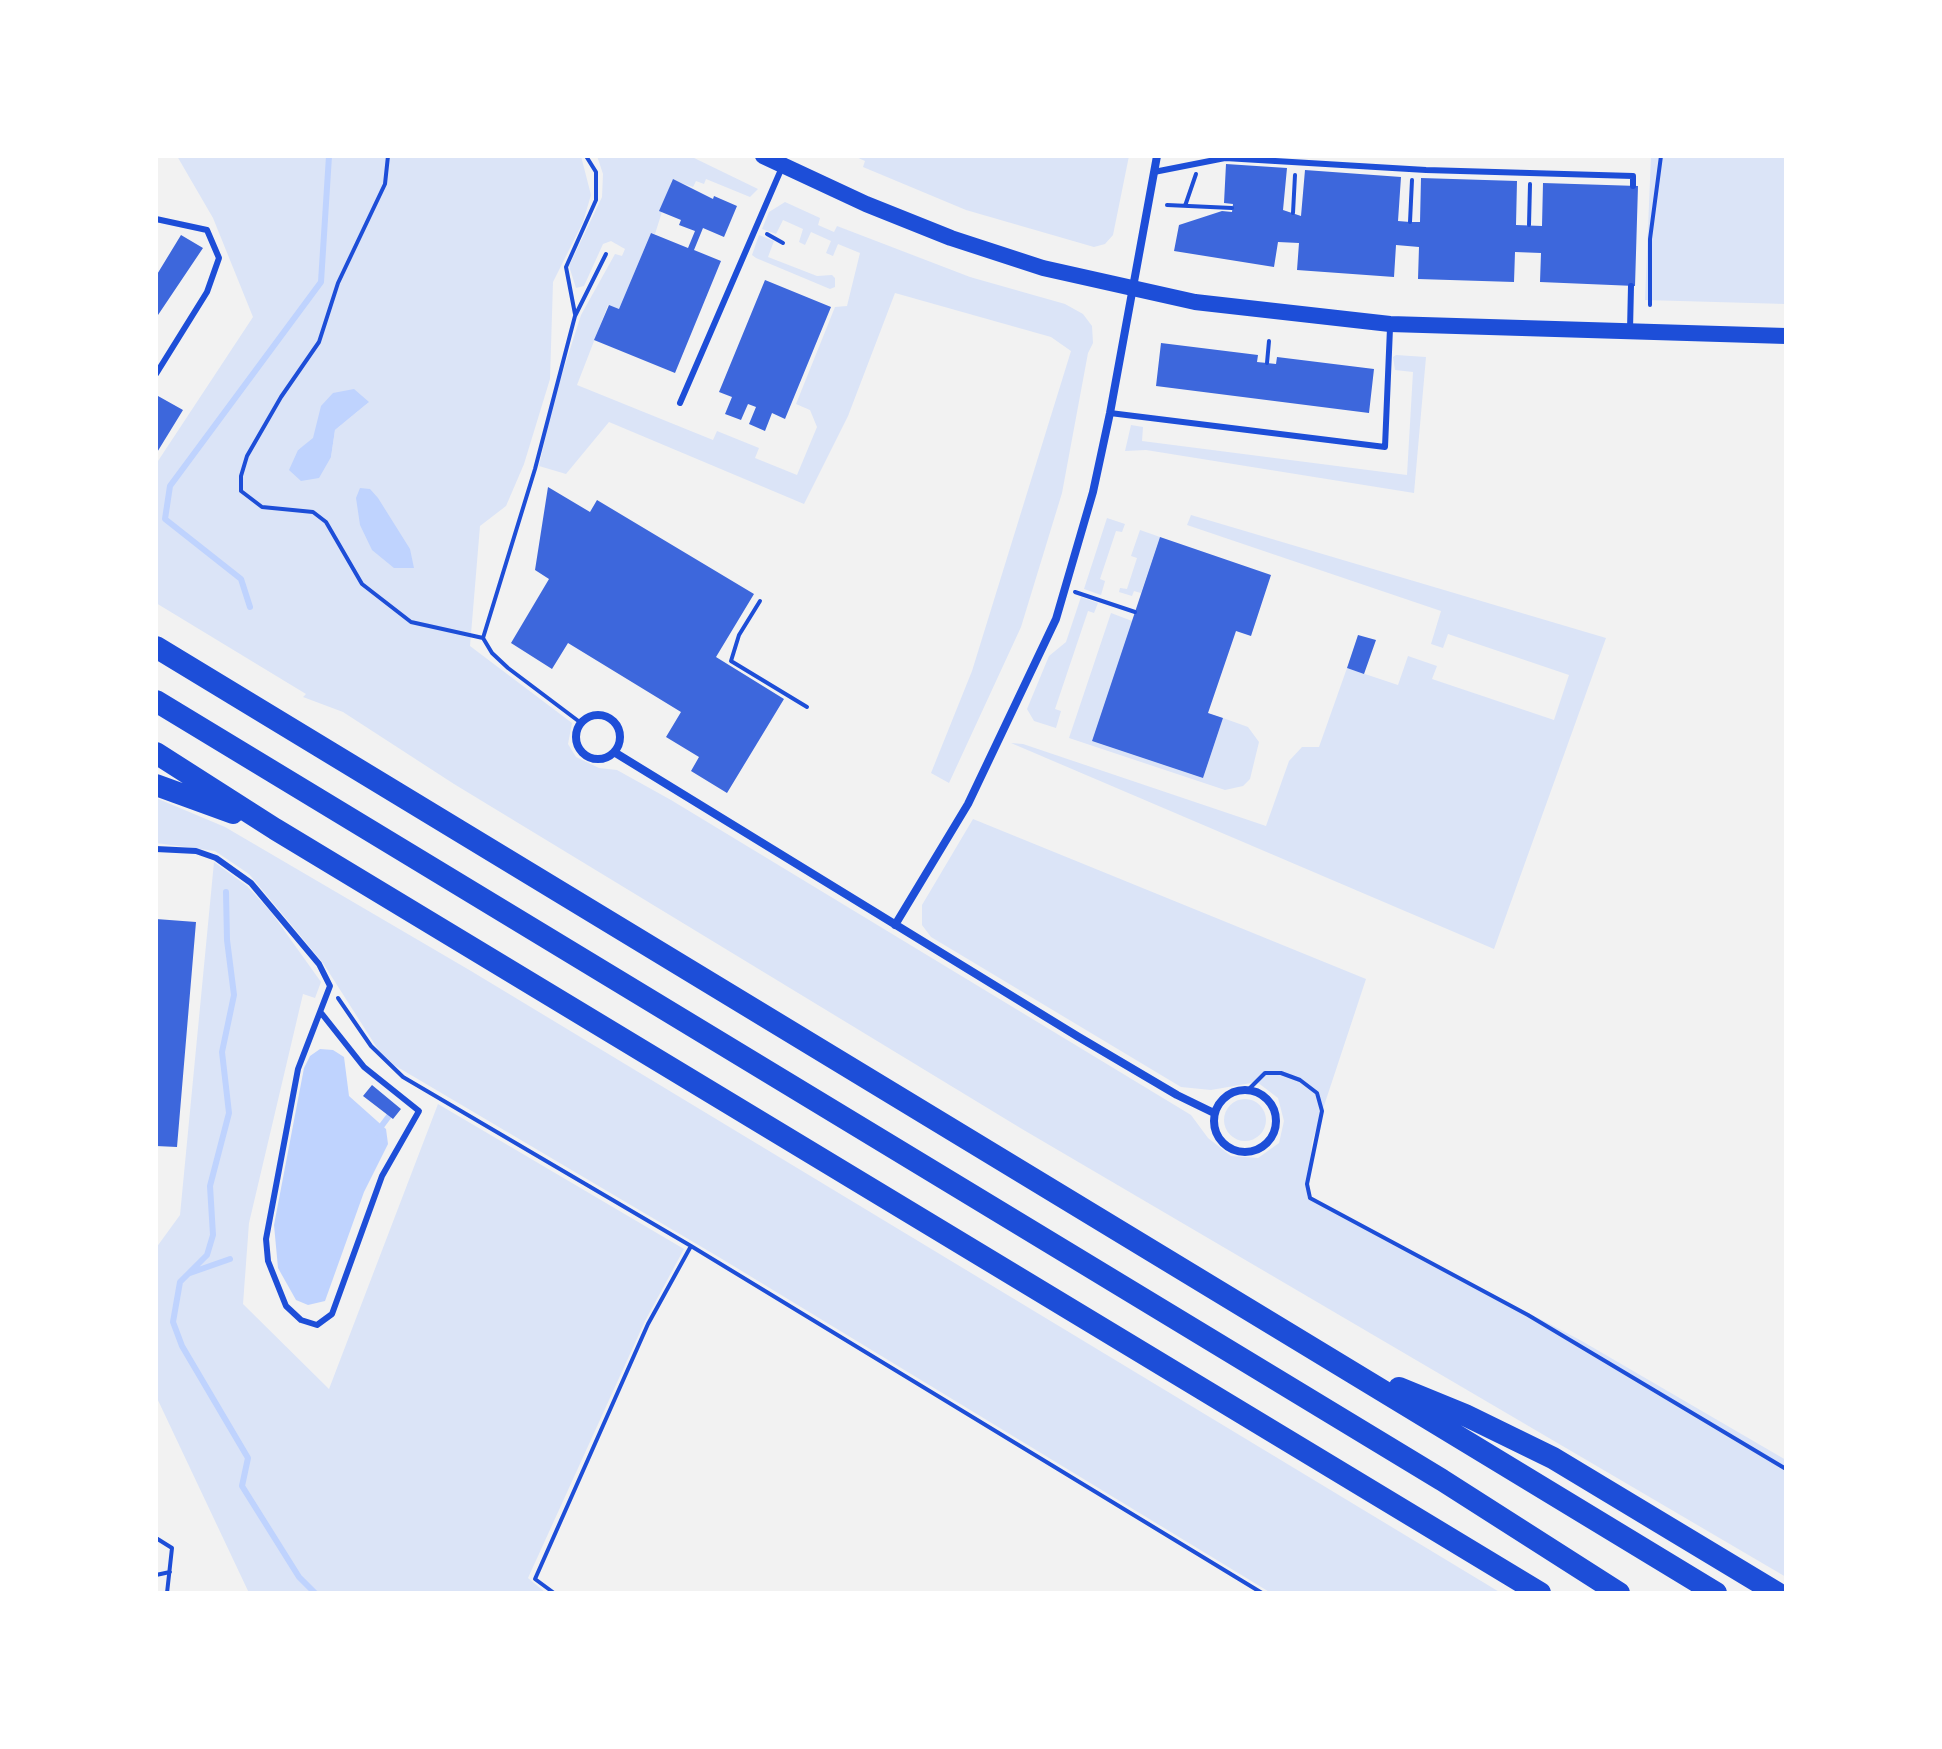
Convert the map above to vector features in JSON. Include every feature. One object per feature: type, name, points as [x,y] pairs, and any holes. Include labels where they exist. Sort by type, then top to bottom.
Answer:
[{"type":"highway","points":[[156,647],[1716,1593]]},
{"type":"highway","points":[[156,701],[1442,1480],[1619,1593]]},
{"type":"highway","points":[[156,753],[275,829],[1540,1593]]},
{"type":"highway","points":[[156,785],[275,829]]},
{"type":"highway","points":[[1331,1360],[1465,1415],[1553,1458],[1777,1593]]},
{"type":"main road","points":[[763,156],[951,238],[1043,268],[1135,290],[1267,313],[1390,324],[1786,336]]},
{"type":"street","points":[[895,925],[975,792],[1056,619],[1110,413],[1135,290],[1157,156]]},
{"type":"street","points":[[598,716],[615,723],[620,735],[614,752],[596,759],[583,754],[576,736],[581,723],[598,716]]},
{"type":"street","points":[[614,752],[1164,1088],[1214,1113]]},
{"type":"street","points":[[1248,1090],[1264,1096],[1275,1111],[1276,1128],[1259,1149],[1242,1152],[1225,1145],[1215,1131],[1214,1113],[1231,1093],[1248,1090]]},
{"type":"lane","points":[[1154,172],[1225,158],[1412,169],[1633,176],[1633,186]]},
{"type":"lane","points":[[680,403],[783,165]]},
{"type":"lane","points":[[156,219],[207,230],[215,242],[219,258],[207,292],[156,374]]},
{"type":"lane","points":[[1630,331],[1631,286]]},
{"type":"lane","points":[[1110,413],[1385,447],[1390,324]]},
{"type":"lane","points":[[156,849],[196,851],[216,858],[251,883],[319,964],[330,986],[322,1001],[322,1014],[298,1069],[266,1239],[268,1261],[286,1306],[301,1320],[317,1325],[332,1314],[382,1176],[419,1111],[364,1067],[322,1014]]},
{"type":"path","points":[[388,156],[385,184],[338,283],[319,342],[281,397],[247,456],[241,491],[262,507],[313,512],[326,522],[362,584],[411,622],[483,638],[492,653],[508,668],[581,723]]},
{"type":"path","points":[[575,316],[566,267],[596,200],[596,172],[586,156]]},
{"type":"path","points":[[1650,305],[1650,239],[1661,156]]},
{"type":"path","points":[[1293,213],[1296,162]]},
{"type":"path","points":[[1185,206],[1200,163]]},
{"type":"path","points":[[1410,222],[1412,169]]},
{"type":"path","points":[[1529,225],[1530,173]]},
{"type":"path","points":[[1167,205],[1232,208]]},
{"type":"path","points":[[770,235],[783,243]]},
{"type":"path","points":[[483,638],[535,469],[575,316],[606,254]]},
{"type":"path","points":[[1267,363],[1269,341]]},
{"type":"path","points":[[1065,588],[1135,612]]},
{"type":"path","points":[[760,601],[739,635],[731,661],[807,707]]},
{"type":"path","points":[[330,986],[371,1046],[403,1077],[691,1246],[1262,1593]]},
{"type":"path","points":[[1248,1090],[1265,1073],[1281,1073],[1300,1080],[1317,1093],[1322,1111],[1307,1184],[1310,1198],[1528,1315],[1786,1469]]},
{"type":"path","points":[[554,1593],[535,1579],[648,1324],[691,1246]]},
{"type":"path","points":[[156,1538],[172,1548],[167,1593]]},
{"type":"path","points":[[156,1575],[170,1572]]},
{"type":"shaded area","points":[[177,156],[581,156],[591,195],[583,222],[553,282],[550,379],[524,464],[506,506],[480,526],[470,646],[572,723],[568,744],[576,757],[599,768],[617,770],[671,800],[1191,1115],[1208,1138],[1231,1156],[1258,1158],[1279,1143],[1284,1121],[1278,1098],[1257,1082],[1211,1090],[1181,1087],[931,937],[922,925],[922,905],[973,819],[1366,979],[1312,1142],[1307,1197],[1580,1340],[1786,1460],[1786,1577],[1022,1129],[454,784],[343,712],[303,697],[306,694],[156,603],[156,464],[253,317],[213,218]],"holes":[[[369,402],[335,430],[331,457],[298,450]]]},
{"type":"shaded area","points":[[597,156],[690,156],[758,189],[750,197],[706,179],[704,184],[696,181],[693,187],[672,180],[655,234],[651,233],[619,309],[608,305],[577,385],[713,440],[717,431],[759,448],[755,458],[797,475],[817,427],[810,410],[796,404],[835,307],[847,306],[860,253],[838,244],[833,256],[826,253],[831,241],[811,232],[805,245],[799,242],[803,229],[783,220],[776,234],[762,229],[769,212],[785,202],[820,218],[818,225],[834,232],[837,226],[970,277],[1065,304],[1083,314],[1092,326],[1093,343],[1088,353],[1062,493],[1021,627],[949,783],[931,773],[972,671],[1071,351],[1051,337],[895,293],[848,416],[804,504],[609,422],[566,474],[539,466],[554,399],[581,315],[615,254],[622,256],[625,249],[611,241],[603,244],[584,286],[576,288],[569,266],[602,197],[603,174]]},
{"type":"shaded area","points":[[854,156],[1129,156],[1113,235],[1105,244],[1094,247],[966,210],[863,167],[865,161]]},
{"type":"shaded area","points":[[1651,156],[1786,156],[1786,304],[1645,300]]},
{"type":"shaded area","points":[[759,235],[774,241],[768,257],[817,276],[832,275],[835,287],[830,289],[756,258],[752,255]]},
{"type":"shaded area","points":[[1393,357],[1426,357],[1414,493],[1146,450],[1125,451],[1131,425],[1143,427],[1142,441],[1407,475],[1413,372],[1395,370]]},
{"type":"shaded area","points":[[1191,515],[1606,638],[1494,949],[1011,743],[1023,744],[1266,826],[1289,761],[1302,747],[1319,747],[1347,668],[1398,685],[1408,656],[1437,666],[1432,679],[1554,720],[1569,675],[1448,634],[1443,648],[1431,644],[1441,611],[1187,525]]},
{"type":"shaded area","points":[[1107,518],[1125,524],[1122,532],[1116,531],[1100,579],[1105,581],[1101,595],[1084,589]]},
{"type":"shaded area","points":[[1140,530],[1160,537],[1141,593],[1134,591],[1132,596],[1119,592],[1120,588],[1127,589],[1137,558],[1131,556]]},
{"type":"shaded area","points":[[1081,597],[1098,603],[1094,613],[1088,611],[1055,709],[1061,711],[1056,728],[1034,721],[1027,709],[1049,656],[1066,642]]},
{"type":"shaded area","points":[[1111,613],[1132,621],[1092,741],[1203,778],[1223,718],[1248,727],[1259,742],[1250,779],[1243,786],[1225,790],[1069,738]]},
{"type":"shaded area","points":[[156,798],[225,827],[471,971],[1501,1593],[1271,1593],[722,1259],[394,1065],[379,1051],[323,963],[249,874],[215,851],[156,843]]},
{"type":"shaded area","points":[[214,862],[247,886],[271,912],[321,982],[315,998],[303,994],[249,1223],[243,1304],[329,1389],[438,1104],[684,1249],[645,1321],[528,1578],[546,1593],[249,1593],[156,1396],[156,1248],[180,1215]]},
{"type":"shaded area","points":[[1245,1099],[1260,1105],[1266,1120],[1260,1135],[1245,1141],[1230,1135],[1224,1120],[1230,1105]]},
{"type":"water","points":[[354,389],[369,402],[335,430],[331,457],[319,478],[301,481],[289,470],[298,450],[313,438],[321,406],[333,393]]},
{"type":"water","points":[[360,488],[370,489],[378,498],[410,549],[414,568],[394,568],[372,550],[360,525],[356,498]]},
{"type":"water","points":[[320,1049],[333,1050],[344,1057],[349,1096],[386,1129],[388,1144],[364,1192],[325,1301],[308,1305],[296,1300],[278,1268],[274,1225],[304,1068],[310,1056]]},
{"type":"building","points":[[1226,164],[1287,168],[1283,210],[1301,216],[1305,170],[1401,177],[1398,221],[1410,222],[1420,222],[1421,178],[1517,181],[1516,225],[1542,226],[1543,183],[1638,186],[1635,286],[1540,282],[1541,253],[1515,252],[1514,282],[1418,279],[1419,247],[1396,245],[1394,277],[1297,270],[1299,243],[1278,242],[1274,267],[1174,251],[1179,225],[1222,211],[1232,212],[1233,204],[1224,203]]},
{"type":"building","points":[[673,179],[713,199],[714,196],[737,206],[724,237],[703,228],[694,250],[721,261],[675,373],[594,340],[609,305],[619,309],[651,233],[688,248],[695,231],[679,225],[681,220],[659,211]]},
{"type":"building","points":[[181,235],[203,248],[156,318],[156,276]]},
{"type":"building","points":[[765,280],[831,307],[785,419],[772,413],[765,431],[749,424],[756,407],[748,404],[741,420],[725,414],[732,397],[719,392]]},
{"type":"building","points":[[1161,343],[1258,355],[1257,362],[1276,364],[1277,357],[1374,369],[1369,413],[1156,386]]},
{"type":"building","points":[[158,396],[183,410],[156,454],[156,400]]},
{"type":"building","points":[[548,487],[590,512],[597,500],[754,594],[716,657],[784,699],[727,793],[691,771],[699,757],[666,737],[681,712],[568,643],[552,669],[511,643],[549,579],[535,570]]},
{"type":"building","points":[[1160,537],[1271,575],[1251,636],[1236,631],[1208,713],[1223,718],[1203,778],[1092,741]]},
{"type":"building","points":[[1358,635],[1376,640],[1364,674],[1347,668]]},
{"type":"building","points":[[156,919],[196,922],[177,1147],[156,1146]]},
{"type":"building","points":[[372,1085],[401,1109],[393,1119],[363,1096]]},
{"type":"waterway","points":[[250,607],[241,579],[165,519],[170,486],[321,282],[329,156]]},
{"type":"waterway","points":[[226,892],[227,940],[234,995],[222,1052],[229,1113],[210,1186],[213,1235],[207,1255],[180,1282],[173,1322],[182,1346],[248,1458],[242,1486],[299,1577],[315,1593]]},
{"type":"waterway","points":[[377,1132],[392,1112]]},
{"type":"waterway","points":[[190,1273],[230,1259]]}]
